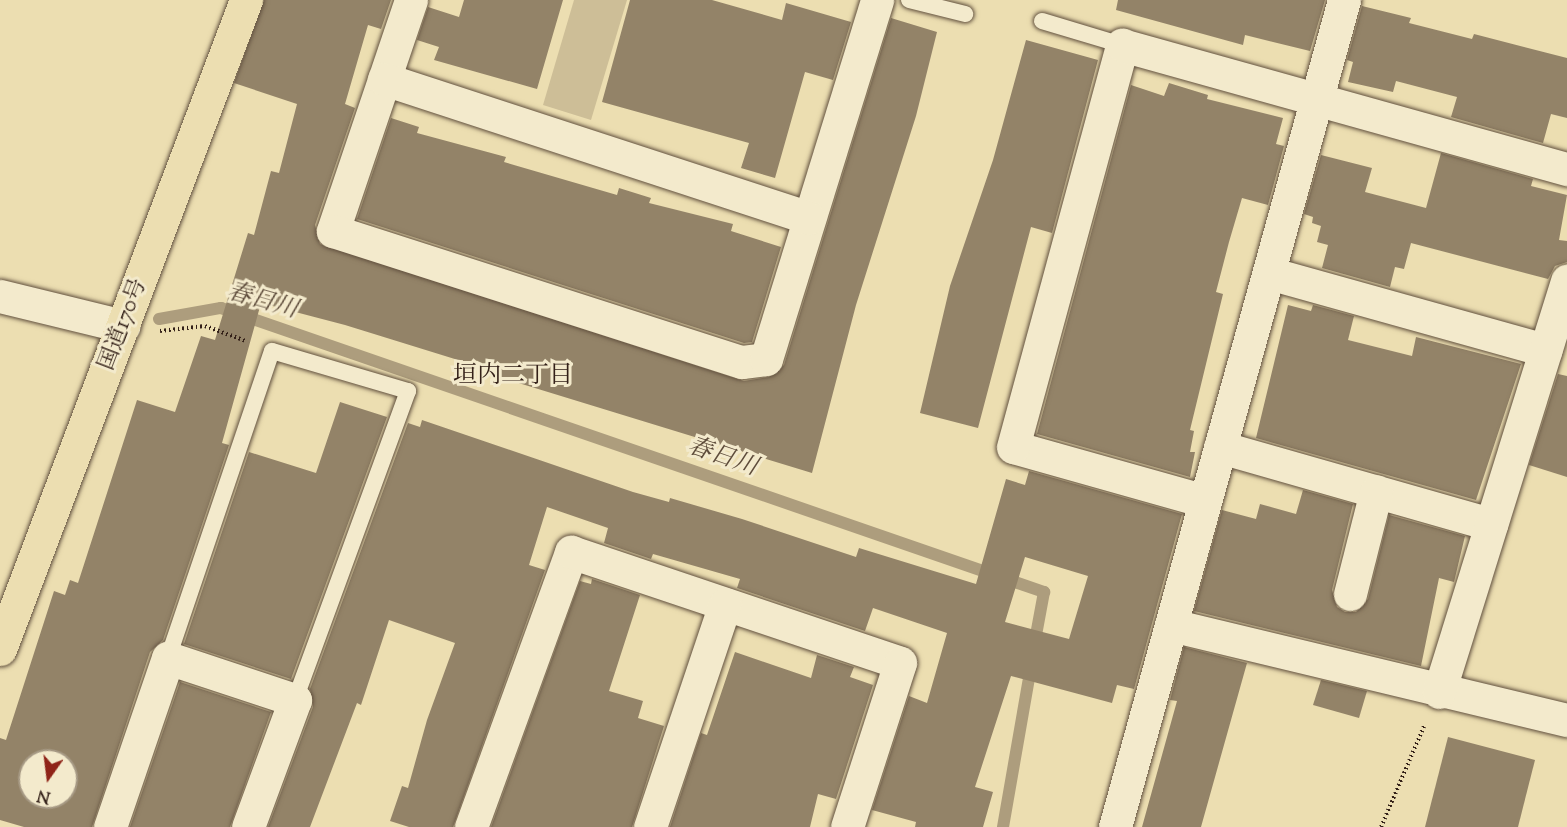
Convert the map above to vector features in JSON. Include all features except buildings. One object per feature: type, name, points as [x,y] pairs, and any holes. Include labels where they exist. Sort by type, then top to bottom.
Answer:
[{"type":"highway","name":"国道170号","points":[[0,649],[246,0]]},
{"type":"street","points":[[411,0],[333,231],[742,362],[766,359],[877,0]]},
{"type":"street","points":[[1115,827],[1344,0]]},
{"type":"street","points":[[1205,501],[1013,447],[1122,45],[1317,97],[1567,169]]},
{"type":"street","points":[[384,80],[809,218]]},
{"type":"street","points":[[1269,273],[1545,350]]},
{"type":"street","points":[[1439,692],[1567,280]]},
{"type":"street","points":[[0,296],[123,326]]},
{"type":"street","points":[[1220,447],[1491,524]]},
{"type":"street","points":[[1350,594],[1376,491]]},
{"type":"street","points":[[471,827],[571,552],[900,663],[847,827]]},
{"type":"street","points":[[650,827],[725,604]]},
{"type":"street","points":[[1171,625],[1439,692],[1567,720]]},
{"type":"street","points":[[110,827],[168,658],[295,700],[248,827]]},
{"type":"lane","points":[[909,0],[965,14]]},
{"type":"lane","points":[[1042,21],[1122,45]]},
{"type":"lane","points":[[168,658],[272,351],[408,391],[295,700]]},
{"type":"path","points":[[123,326],[154,331],[204,326],[272,351]]},
{"type":"path","points":[[1381,827],[1439,692]]},
{"type":"shaded area","points":[[574,0],[627,0],[591,120],[543,105]]},
{"type":"waterway","name":"春日川","points":[[159,319],[221,308],[1044,592],[1034,646]]},
{"type":"waterway","name":"春日川","points":[[1003,827],[1031,666]]},
{"type":"district","name":"垣内二丁目","points":[[513,377]]}]
